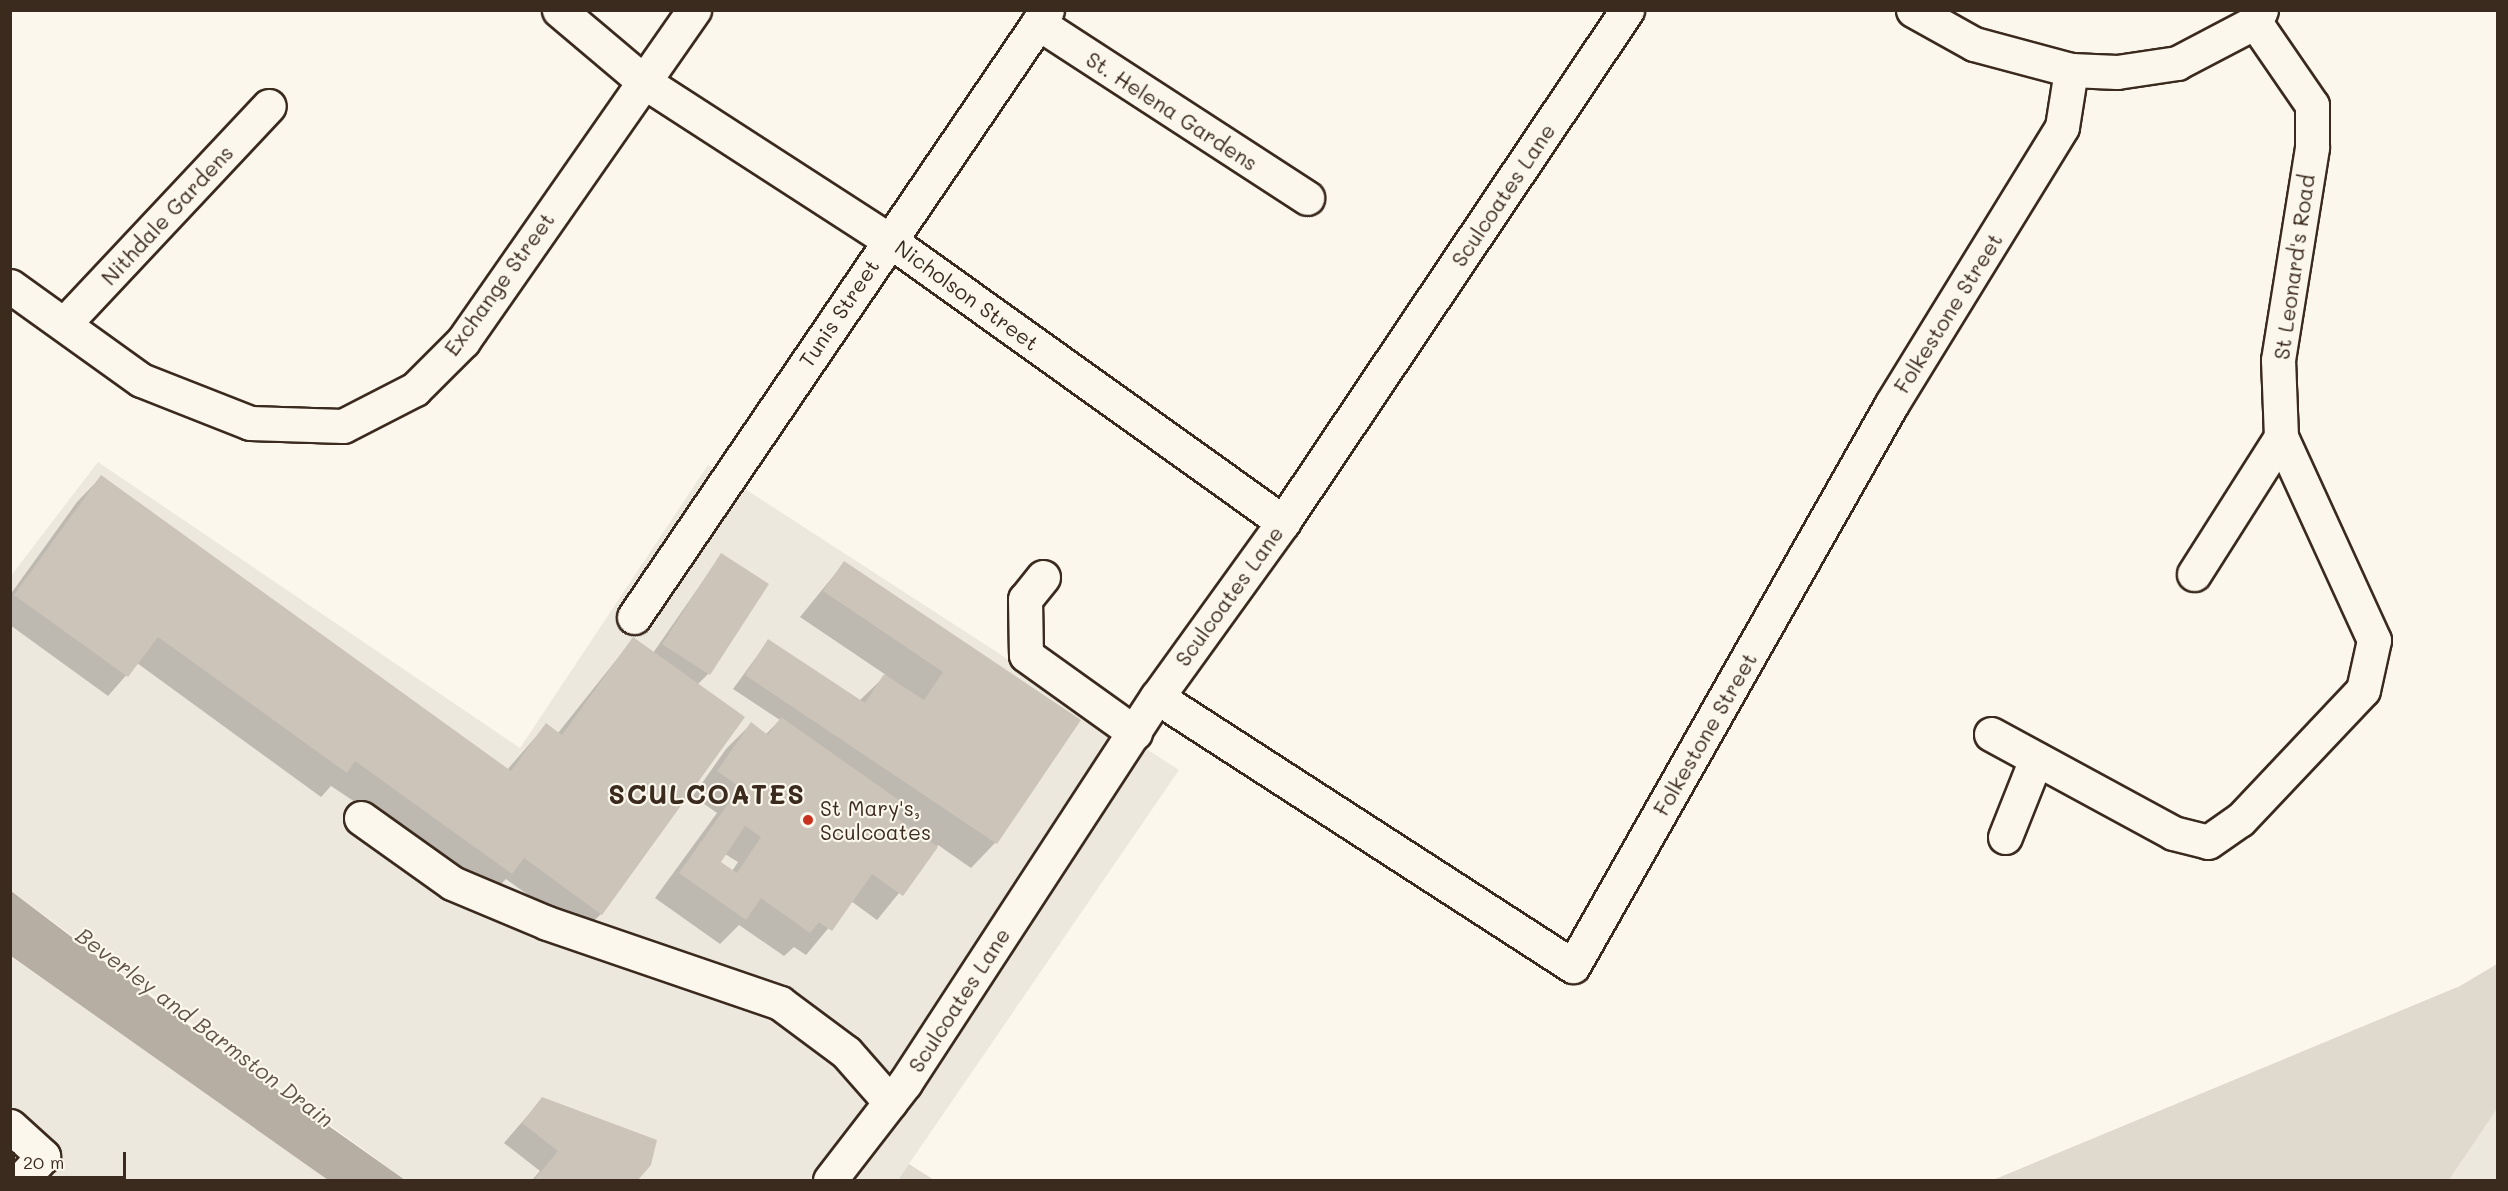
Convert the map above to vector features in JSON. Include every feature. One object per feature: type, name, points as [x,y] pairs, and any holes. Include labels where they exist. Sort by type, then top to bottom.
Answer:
[{"type":"street","name":"Nicholson Street","points":[[559,10],[643,81],[889,240],[1283,522]]},
{"type":"street","name":"Exchange Street","points":[[10,286],[141,380],[250,423],[343,426],[415,389],[463,341],[694,10]]},
{"type":"street","name":"Sculcoates Lane","points":[[830,1180],[890,1102],[1157,697],[1283,522],[1627,10]]},
{"type":"street","points":[[1913,10],[1974,44],[2071,70],[2117,72],[2177,63],[2258,16]]},
{"type":"street","name":"St Leonard's Road","points":[[2036,759],[2174,833],[2208,842],[2240,820],[2363,690],[2374,640],[2281,437],[2278,360],[2312,147],[2312,105],[2258,16]]},
{"type":"street","name":"St. Helena Gardens","points":[[1042,17],[1307,198]]},
{"type":"street","name":"Tunis Street","points":[[634,617],[1042,17]]},
{"type":"street","name":"Folkestone Street","points":[[1157,697],[1573,966],[1891,405],[2062,127],[2071,70]]},
{"type":"street","name":"Nithdale Gardens","points":[[64,324],[269,106]]},
{"type":"street","points":[[2194,574],[2281,437]]},
{"type":"street","points":[[1043,577],[1025,599],[1026,656],[1135,733]]},
{"type":"street","points":[[1990,734],[2036,759],[2005,837]]},
{"type":"street","points":[[361,818],[452,883],[547,923],[780,1004],[846,1052],[890,1102]]},
{"type":"street","points":[[10,1126],[43,1156],[21,1180]]},
{"type":"shaded area","points":[[98,462],[520,748],[708,465],[1179,770],[898,1180],[405,1180],[11,891],[10,577]]},
{"type":"shaded area","points":[[11,891],[213,1044],[405,1180],[328,1180],[11,956]]},
{"type":"shaded area","points":[[10,956],[189,1078],[328,1180],[11,1180]]},
{"type":"shaded area","points":[[2497,964],[2497,1109],[2449,1180],[1993,1180],[2460,986]]},
{"type":"shaded area","points":[[2497,1109],[2497,1180],[2449,1180]]},
{"type":"shaded area","points":[[909,1164],[934,1180],[898,1180]]},
{"type":"building","points":[[101,475],[511,771],[546,723],[562,735],[633,637],[745,717],[602,915],[524,858],[512,874],[355,761],[347,773],[158,637],[128,677],[14,595]]},
{"type":"building","points":[[721,553],[769,584],[710,675],[662,644]]},
{"type":"building","points":[[844,561],[1081,720],[997,844],[745,675],[768,639],[865,703],[884,674],[924,700],[943,672],[823,591]]},
{"type":"building","name":"St Mary's, Sculcoates","points":[[781,717],[900,801],[891,814],[938,847],[903,896],[872,874],[832,931],[819,922],[810,933],[761,898],[746,920],[679,873],[740,787],[717,771],[751,722],[768,735]],"holes":[[[745,826],[761,837],[737,873],[721,862]]]},
{"type":"building","points":[[542,1097],[657,1140],[651,1165],[638,1180],[534,1180],[558,1151],[522,1123]]},
{"type":"place","name":"St Mary's, Sculcoates","points":[[808,820]]},
{"type":"district","name":"SCULCOATES","points":[[707,794]]},
{"type":"water label","name":"Beverley and Barmston Drain","points":[[205,1027]]}]
